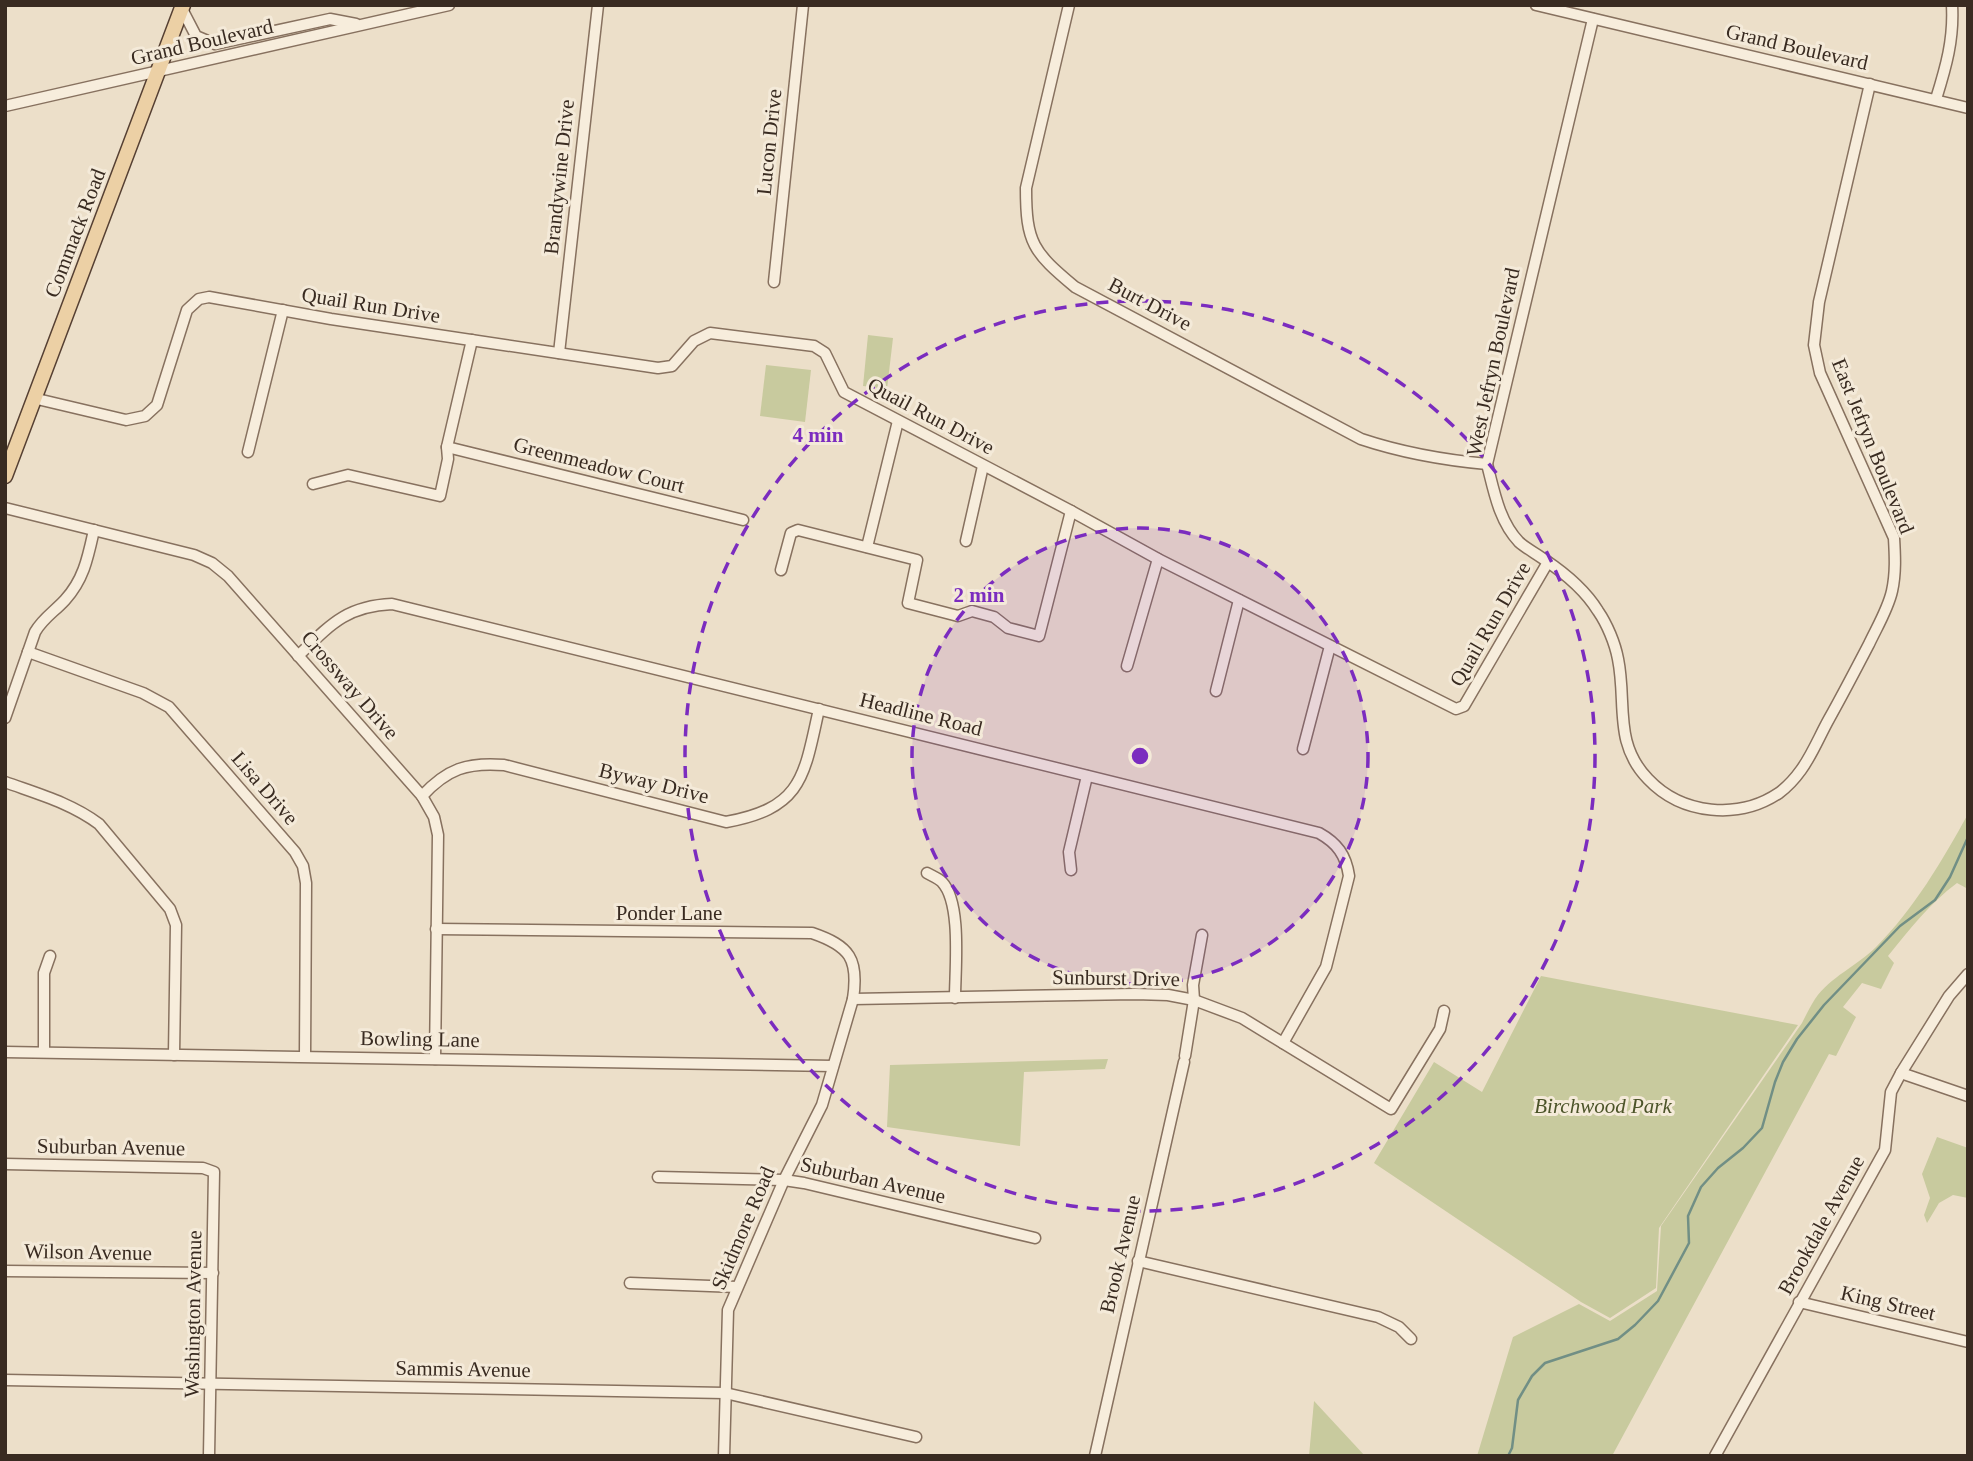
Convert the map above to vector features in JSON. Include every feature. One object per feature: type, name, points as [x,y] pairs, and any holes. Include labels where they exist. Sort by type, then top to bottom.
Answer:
[{"type":"main road","name":"Commack Road","points":[[5,475],[183,7]]},
{"type":"street","name":"Grand Boulevard","points":[[5,106],[449,5]]},
{"type":"street","name":"Brandywine Drive","points":[[559,352],[598,5]]},
{"type":"street","name":"Lucon Drive","points":[[774,282],[803,5]]},
{"type":"street","name":"Burt Drive","points":[[1069,5],[1026,188],[1026,217],[1033,243],[1050,266],[1075,287],[1361,439],[1429,458],[1488,464]]},
{"type":"street","name":"Grand Boulevard","points":[[1536,5],[1968,108]]},
{"type":"street","points":[[1936,99],[1950,54],[1952,5]]},
{"type":"street","points":[[183,7],[197,36],[215,44],[330,19],[359,25]]},
{"type":"street","name":"West Jefryn Boulevard","points":[[1593,19],[1488,464],[1495,499],[1506,525],[1519,542],[1589,596],[1600,613],[1618,658],[1621,714]]},
{"type":"street","name":"East Jefryn Boulevard","points":[[1621,714],[1627,745],[1637,766],[1667,795],[1693,806],[1712,810],[1732,810],[1756,805],[1781,792],[1801,769],[1885,611],[1892,591],[1894,538],[1820,373],[1814,345],[1819,302],[1870,84]]},
{"type":"street","name":"Quail Run Drive","points":[[33,398],[126,420],[145,416],[157,405],[187,310],[199,299],[209,296],[472,340],[665,368],[679,359],[694,341],[710,332],[808,344],[825,353],[844,392],[1158,559],[1455,709],[1464,706],[1548,562]]},
{"type":"street","points":[[248,452],[283,310]]},
{"type":"street","points":[[313,484],[348,475],[440,496],[448,458],[447,447],[472,340]]},
{"type":"street","points":[[867,547],[898,421]]},
{"type":"street","name":"Greenmeadow Court","points":[[447,447],[743,520]]},
{"type":"street","points":[[965,541],[983,466]]},
{"type":"street","name":"Crossway Drive","points":[[5,508],[194,555],[212,563],[228,576],[422,796],[434,817],[438,835],[435,1059]]},
{"type":"street","points":[[781,570],[791,533],[798,530],[867,547],[916,560],[908,603],[958,616],[972,611],[994,617],[1008,628],[1039,636],[1071,511]]},
{"type":"street","points":[[5,718],[28,652],[43,619],[75,588],[85,570],[94,530]]},
{"type":"street","points":[[1127,666],[1158,559]]},
{"type":"street","points":[[1216,691],[1239,600]]},
{"type":"street","name":"Headline Road","points":[[299,656],[323,632],[349,612],[370,605],[392,604],[1319,833],[1334,842],[1347,861],[1349,876],[1326,967],[1283,1042]]},
{"type":"street","points":[[1303,749],[1329,646]]},
{"type":"street","name":"Lisa Drive","points":[[28,652],[143,693],[169,707],[295,852],[303,866],[306,883],[305,1056]]},
{"type":"street","name":"Byway Drive","points":[[422,796],[436,780],[452,771],[486,764],[504,765],[726,822],[752,817],[778,805],[796,788],[805,770],[819,709]]},
{"type":"street","points":[[1071,870],[1069,852],[1087,776]]},
{"type":"street","points":[[5,782],[67,804],[99,824],[170,909],[176,925],[174,1055]]},
{"type":"street","points":[[927,873],[941,880],[950,895],[954,934],[955,998]]},
{"type":"street","name":"Ponder Lane","points":[[436,929],[812,933],[835,940],[846,951],[854,966],[855,982],[853,999],[833,1066]]},
{"type":"street","name":"Brook Avenue","points":[[1095,1456],[1185,1059],[1194,1000],[1193,985],[1202,935]]},
{"type":"street","points":[[44,1052],[44,973],[50,956]]},
{"type":"street","name":"Brookdale Avenue","points":[[1715,1456],[1885,1150],[1891,1092],[1949,996],[1968,974]]},
{"type":"street","name":"Sunburst Drive","points":[[853,999],[1135,994],[1168,995],[1194,1000],[1242,1018],[1391,1109],[1440,1029],[1444,1011]]},
{"type":"street","name":"Bowling Lane","points":[[5,1052],[833,1066]]},
{"type":"street","name":"Skidmore Road","points":[[723,1456],[728,1310],[784,1180],[822,1105],[833,1066]]},
{"type":"street","points":[[1901,1073],[1968,1096]]},
{"type":"street","name":"Suburban Avenue","points":[[5,1164],[203,1168],[214,1172]]},
{"type":"street","name":"Washington Avenue","points":[[209,1456],[214,1172]]},
{"type":"street","name":"Suburban Avenue","points":[[658,1177],[784,1180],[1035,1238]]},
{"type":"street","points":[[1138,1261],[1378,1317],[1399,1326],[1411,1339]]},
{"type":"street","name":"Wilson Avenue","points":[[5,1270],[213,1273]]},
{"type":"street","points":[[630,1283],[737,1287]]},
{"type":"street","name":"King Street","points":[[1800,1302],[1968,1342]]},
{"type":"street","name":"Sammis Avenue","points":[[5,1380],[725,1393],[916,1437]]},
{"type":"green space","points":[[868,335],[893,338],[887,389],[863,386]]},
{"type":"green space","points":[[766,365],[811,370],[805,422],[760,416]]},
{"type":"green space","points":[[1968,814],[1968,889],[1957,883],[1938,899],[1888,956],[1894,963],[1881,989],[1862,983],[1843,1007],[1856,1017],[1836,1056],[1829,1054],[1612,1456],[1477,1456],[1513,1337],[1579,1304],[1610,1321],[1657,1291],[1661,1226],[1802,1023],[1815,999],[1828,984],[1876,947],[1903,917]]},
{"type":"green space","name":"Birchwood Park","points":[[1541,976],[1798,1025],[1659,1228],[1656,1288],[1610,1318],[1581,1302],[1374,1163],[1434,1062],[1482,1092]]},
{"type":"green space","points":[[1108,1059],[1105,1069],[1024,1072],[1020,1146],[887,1127],[890,1065]]},
{"type":"green space","points":[[1937,1137],[1968,1148],[1968,1198],[1953,1195],[1939,1203],[1927,1223],[1924,1215],[1930,1198],[1922,1174]]},
{"type":"green space","points":[[1314,1401],[1365,1456],[1309,1456]]},
{"type":"waterway","points":[[1508,1456],[1512,1448],[1518,1400],[1532,1376],[1545,1363],[1618,1339],[1658,1301],[1689,1243],[1688,1216],[1701,1187],[1762,1128],[1775,1082],[1797,1039],[1824,1005],[1900,926],[1935,900],[1950,877],[1968,837]]}]
